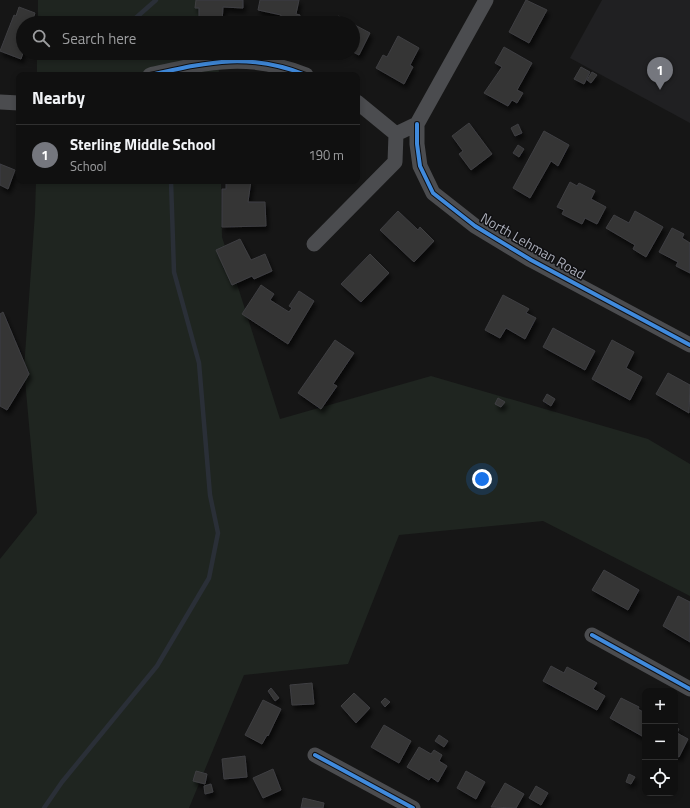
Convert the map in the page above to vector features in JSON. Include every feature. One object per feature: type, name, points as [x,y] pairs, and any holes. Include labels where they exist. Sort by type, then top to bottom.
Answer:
[{"type":"street","points":[[396,134],[417,124],[486,0]]},
{"type":"street","points":[[163,72],[205,62],[255,61],[287,67],[299,72]]},
{"type":"street","points":[[0,102],[16,103]]},
{"type":"street","points":[[360,104],[396,134]]},
{"type":"street","name":"North Lehman Road","points":[[417,124],[416,144],[420,166],[433,193],[474,226],[530,260],[690,345]]},
{"type":"street","points":[[314,244],[395,162],[396,134]]},
{"type":"street","points":[[592,635],[690,689]]},
{"type":"street","points":[[315,755],[413,808]]},
{"type":"shaded area","points":[[38,0],[223,0],[220,16],[38,16]]},
{"type":"shaded area","points":[[602,0],[690,0],[690,123],[570,58]]},
{"type":"shaded area","points":[[37,60],[218,60],[219,72],[37,72]]},
{"type":"shaded area","points":[[36,184],[221,184],[222,237],[280,419],[431,376],[648,439],[690,464],[690,596],[543,521],[399,535],[348,664],[244,675],[189,808],[0,808],[0,559],[37,513],[24,369]]},
{"type":"building","points":[[196,0],[243,0],[243,8],[223,7],[222,16],[199,16],[199,8],[195,8]]},
{"type":"building","points":[[260,0],[299,0],[296,14],[300,15],[281,16],[258,10]]},
{"type":"building","points":[[526,0],[547,10],[529,43],[509,32]]},
{"type":"building","points":[[19,7],[35,13],[34,16],[16,16]]},
{"type":"building","points":[[14,15],[16,16],[16,57],[0,51]]},
{"type":"building","points":[[360,28],[370,33],[360,53]]},
{"type":"building","points":[[398,36],[419,48],[410,65],[413,67],[404,84],[376,68],[383,55],[387,57]]},
{"type":"building","points":[[504,47],[532,63],[517,90],[523,93],[517,103],[512,100],[508,106],[484,93],[502,67],[495,63]]},
{"type":"building","points":[[581,67],[590,72],[584,84],[574,79]]},
{"type":"building","points":[[592,72],[597,75],[591,83],[587,80]]},
{"type":"building","points":[[469,123],[492,154],[471,170],[459,154],[463,151],[452,136]]},
{"type":"building","points":[[518,124],[522,133],[515,136],[511,128]]},
{"type":"building","points":[[544,131],[569,145],[558,166],[551,161],[530,198],[513,188]]},
{"type":"building","points":[[518,145],[524,149],[519,157],[513,153]]},
{"type":"building","points":[[0,164],[15,170],[8,189],[0,185]]},
{"type":"building","points":[[570,182],[577,186],[579,183],[595,191],[591,199],[606,207],[597,224],[585,218],[582,224],[562,214],[564,210],[557,207]]},
{"type":"building","points":[[226,184],[251,184],[248,202],[265,202],[266,226],[222,227],[222,189],[226,189]]},
{"type":"building","points":[[398,211],[418,230],[420,227],[434,241],[414,262],[380,230]]},
{"type":"building","points":[[635,211],[663,227],[646,257],[633,249],[635,245],[606,228],[614,215],[629,223]]},
{"type":"building","points":[[672,228],[684,234],[682,238],[690,243],[690,273],[676,266],[678,262],[659,252]]},
{"type":"building","points":[[240,239],[251,260],[265,254],[272,271],[254,279],[252,276],[232,285],[216,250]]},
{"type":"building","points":[[370,254],[389,273],[361,302],[341,284]]},
{"type":"building","points":[[261,285],[274,294],[270,300],[289,312],[292,308],[289,306],[299,291],[314,301],[288,344],[242,314]]},
{"type":"building","points":[[503,295],[529,309],[526,313],[536,318],[525,339],[506,328],[500,338],[485,330]]},
{"type":"building","points":[[3,312],[29,374],[7,410],[0,406],[0,314]]},
{"type":"building","points":[[553,328],[595,351],[585,370],[543,347]]},
{"type":"building","points":[[335,340],[354,353],[333,384],[337,386],[321,409],[298,393]]},
{"type":"building","points":[[612,340],[634,352],[626,368],[642,377],[630,400],[592,379]]},
{"type":"building","points":[[668,373],[690,385],[689,413],[656,394]]},
{"type":"building","points":[[547,394],[555,399],[551,406],[543,401]]},
{"type":"building","points":[[498,398],[505,402],[501,407],[495,404]]},
{"type":"building","points":[[604,570],[639,590],[628,610],[592,590]]},
{"type":"building","points":[[678,596],[690,602],[690,642],[663,626]]},
{"type":"building","points":[[551,666],[564,673],[567,667],[597,683],[593,689],[605,696],[597,710],[543,681]]},
{"type":"building","points":[[312,683],[314,704],[292,705],[290,685]]},
{"type":"building","points":[[271,688],[279,698],[275,701],[268,691]]},
{"type":"building","points":[[354,693],[370,708],[356,723],[341,706]]},
{"type":"building","points":[[385,698],[390,702],[385,707],[381,702]]},
{"type":"building","points":[[621,698],[639,707],[638,709],[642,711],[642,736],[610,718]]},
{"type":"building","points":[[263,700],[281,709],[268,736],[267,735],[262,744],[245,735]]},
{"type":"building","points":[[384,725],[411,741],[399,763],[371,747]]},
{"type":"building","points":[[678,734],[688,739],[678,756]]},
{"type":"building","points":[[439,735],[448,741],[444,747],[435,741]]},
{"type":"building","points":[[419,747],[431,754],[434,750],[442,755],[439,761],[447,766],[438,782],[431,777],[429,780],[407,767]]},
{"type":"building","points":[[245,756],[247,777],[224,779],[222,759]]},
{"type":"building","points":[[273,769],[281,790],[263,798],[253,778]]},
{"type":"building","points":[[196,771],[207,774],[205,784],[193,781]]},
{"type":"building","points":[[466,771],[485,782],[476,799],[457,788]]},
{"type":"building","points":[[629,774],[635,777],[631,784],[626,782]]},
{"type":"building","points":[[505,783],[524,794],[516,808],[491,807]]},
{"type":"building","points":[[211,784],[213,792],[205,794],[204,786]]},
{"type":"building","points":[[536,786],[548,793],[541,805],[529,798]]},
{"type":"building","points":[[303,798],[324,803],[323,808],[301,808]]},
{"type":"waterway","points":[[138,16],[156,0]]},
{"type":"waterway","points":[[44,808],[62,782],[157,666],[209,578],[218,533],[210,495],[199,363],[174,272],[171,184]]},
{"type":"cycle path","points":[[164,72],[210,63],[246,61],[265,63],[297,72]]},
{"type":"cycle path","points":[[417,124],[417,144],[420,166],[433,193],[475,226],[531,260],[690,345]]},
{"type":"cycle path","points":[[592,635],[690,689]]},
{"type":"cycle path","points":[[315,755],[413,808]]},
{"type":"place","name":"Sterling Middle School","points":[[660,90]]}]
